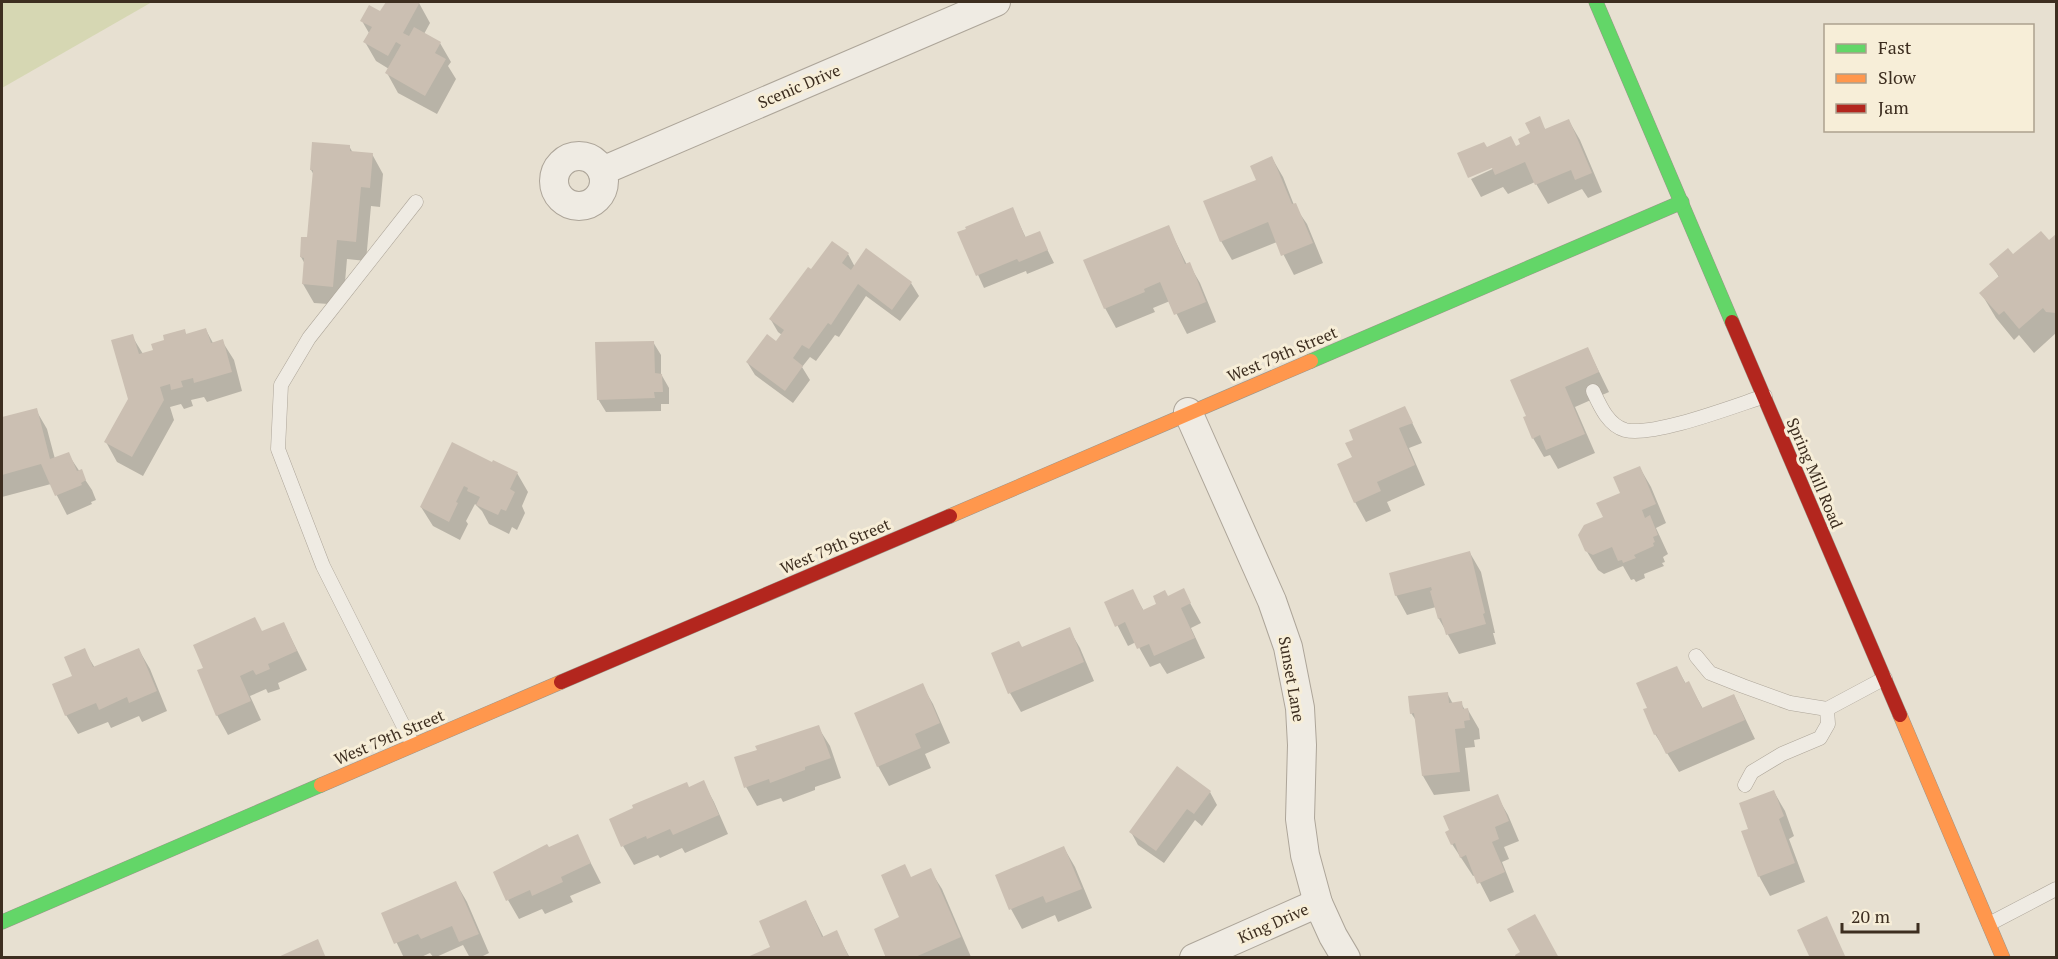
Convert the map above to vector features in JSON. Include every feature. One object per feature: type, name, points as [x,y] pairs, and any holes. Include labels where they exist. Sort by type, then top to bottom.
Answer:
[{"type":"main road","name":"Spring Mill Road","points":[[1596,2],[2003,957]]},
{"type":"main road","name":"West 79th Street","points":[[3,918],[1683,202]]},
{"type":"street","name":"Scenic Drive","points":[[602,171],[996,2]]},
{"type":"street","name":"Sunset Lane","points":[[1188,412],[1272,601],[1289,653],[1298,700],[1301,733],[1299,794],[1303,843],[1318,903],[1333,936],[1346,957]]},
{"type":"street","name":"King Drive","points":[[1194,957],[1318,903]]},
{"type":"lane","points":[[413,745],[323,567],[278,449],[281,385],[309,338],[416,202]]},
{"type":"lane","points":[[1593,392],[1606,417],[1624,429],[1647,431],[1696,419],[1765,396]]},
{"type":"lane","points":[[1696,656],[1710,673],[1790,703],[1827,709],[1885,678]]},
{"type":"lane","points":[[1744,785],[1752,772],[1782,754],[1820,738],[1828,724],[1827,709]]},
{"type":"lane","points":[[1989,924],[2056,889]]},
{"type":"green space","points":[[2,2],[152,2],[2,88]]},
{"type":"building","points":[[386,2],[420,2],[403,33],[409,36],[414,27],[441,42],[435,53],[446,59],[425,96],[385,73],[401,45],[396,42],[388,56],[363,42],[372,27],[360,21],[369,5],[380,11]]},
{"type":"building","points":[[1540,116],[1545,129],[1569,119],[1592,173],[1575,180],[1571,170],[1535,185],[1525,162],[1495,175],[1492,168],[1468,178],[1457,153],[1484,142],[1487,147],[1511,136],[1516,146],[1520,144],[1518,139],[1530,133],[1525,123]]},
{"type":"building","points":[[312,142],[350,145],[350,151],[373,153],[370,188],[361,187],[356,242],[337,240],[333,287],[302,284],[304,258],[300,257],[301,237],[307,237],[313,170],[310,170]]},
{"type":"building","points":[[1272,156],[1292,204],[1296,203],[1313,243],[1281,256],[1268,222],[1220,242],[1203,201],[1256,180],[1250,166]]},
{"type":"building","points":[[1013,207],[1025,237],[1040,231],[1048,250],[1019,262],[1017,259],[976,276],[957,232]]},
{"type":"building","points":[[1169,225],[1185,264],[1190,262],[1206,302],[1174,315],[1160,282],[1144,289],[1145,292],[1104,309],[1083,260]]},
{"type":"building","points":[[2041,231],[2049,240],[2056,234],[2056,313],[2046,312],[2043,308],[2019,329],[2004,311],[1999,315],[1979,293],[1999,276],[1989,264],[2008,248],[2013,254]]},
{"type":"building","points":[[832,241],[849,253],[842,263],[851,270],[866,248],[912,282],[892,310],[858,284],[831,325],[828,323],[809,349],[802,345],[793,358],[803,366],[785,391],[746,362],[767,334],[776,341],[784,330],[769,319],[808,267],[811,269]]},
{"type":"building","points":[[206,328],[211,343],[223,339],[232,372],[194,383],[193,378],[181,381],[183,387],[171,390],[170,384],[160,387],[164,400],[132,457],[104,442],[128,399],[111,340],[133,334],[139,354],[153,350],[151,344],[164,340],[163,335],[185,329],[186,334]]},
{"type":"building","points":[[654,341],[655,373],[662,374],[663,392],[654,392],[655,398],[597,400],[595,342]]},
{"type":"building","points":[[1588,347],[1599,372],[1565,387],[1585,434],[1546,450],[1540,435],[1532,439],[1523,417],[1526,416],[1510,380]]},
{"type":"building","points":[[1405,406],[1413,423],[1399,428],[1415,465],[1377,482],[1381,491],[1354,503],[1337,464],[1352,457],[1345,443],[1353,440],[1349,430]]},
{"type":"building","points":[[37,408],[50,459],[69,452],[77,471],[82,469],[86,480],[81,483],[82,485],[55,496],[41,464],[2,475],[2,417]]},
{"type":"building","points":[[452,442],[518,472],[510,489],[515,492],[506,511],[501,509],[498,515],[476,505],[480,497],[467,491],[468,488],[464,486],[449,522],[420,507]]},
{"type":"building","points":[[1640,466],[1656,504],[1642,510],[1645,518],[1650,515],[1658,535],[1653,537],[1654,546],[1634,555],[1636,558],[1623,563],[1622,560],[1618,561],[1612,547],[1593,555],[1585,551],[1578,535],[1584,525],[1603,517],[1596,503],[1620,493],[1613,477]]},
{"type":"building","points":[[1470,551],[1486,624],[1446,635],[1441,618],[1438,619],[1430,591],[1431,587],[1395,596],[1389,573]]},
{"type":"building","points":[[1184,588],[1191,603],[1181,608],[1195,638],[1154,656],[1149,644],[1137,649],[1125,622],[1115,627],[1104,602],[1133,589],[1143,610],[1156,604],[1153,596],[1165,590],[1168,596]]},
{"type":"building","points":[[255,617],[262,631],[284,622],[297,651],[268,664],[270,669],[256,675],[253,670],[240,676],[251,701],[216,716],[197,670],[203,668],[193,645]]},
{"type":"building","points":[[1070,627],[1084,662],[1008,694],[991,653],[1019,641],[1022,647]]},
{"type":"building","points":[[85,648],[93,667],[139,648],[157,691],[129,703],[127,697],[99,710],[96,703],[65,716],[52,684],[72,676],[64,657]]},
{"type":"building","points":[[1677,666],[1685,683],[1689,681],[1702,708],[1734,694],[1745,720],[1666,754],[1656,734],[1654,735],[1643,709],[1647,708],[1636,683]]},
{"type":"building","points":[[923,683],[940,723],[915,734],[921,748],[877,767],[854,713]]},
{"type":"building","points":[[1448,692],[1449,703],[1462,701],[1463,709],[1468,708],[1470,720],[1464,721],[1465,728],[1455,729],[1460,772],[1422,776],[1414,713],[1410,714],[1408,696]]},
{"type":"building","points":[[819,725],[831,758],[770,783],[769,779],[744,788],[734,757],[757,750],[755,746]]},
{"type":"building","points":[[1177,766],[1211,791],[1194,814],[1187,809],[1156,851],[1129,832]]},
{"type":"building","points":[[704,780],[719,815],[673,835],[670,829],[621,847],[609,819],[633,808],[632,805],[687,782],[689,787]]},
{"type":"building","points":[[1774,790],[1784,816],[1779,819],[1795,863],[1758,877],[1741,831],[1748,829],[1739,803]]},
{"type":"building","points":[[1498,794],[1509,821],[1495,827],[1499,839],[1492,842],[1505,872],[1477,884],[1466,855],[1460,858],[1455,843],[1451,845],[1445,832],[1449,830],[1443,816]]},
{"type":"building","points":[[578,834],[591,863],[561,877],[563,882],[532,896],[530,890],[506,901],[493,872],[547,844],[549,847]]},
{"type":"building","points":[[1064,846],[1082,889],[1046,903],[1043,896],[1009,910],[995,875]]},
{"type":"building","points":[[905,864],[911,877],[931,868],[961,937],[913,958],[886,958],[874,929],[899,917],[881,875]]},
{"type":"building","points":[[456,881],[479,934],[459,942],[452,926],[421,939],[418,934],[394,944],[381,913]]},
{"type":"building","points":[[806,900],[822,937],[837,930],[849,958],[745,958],[770,947],[759,921]]},
{"type":"building","points":[[1535,914],[1559,958],[1516,958],[1515,955],[1520,952],[1507,929]]},
{"type":"building","points":[[1827,916],[1846,958],[1810,958],[1797,930]]},
{"type":"building","points":[[318,939],[326,958],[276,958]]},
{"type":"traffic: fast","points":[[1596,2],[1732,322]]},
{"type":"traffic: fast","points":[[1311,361],[1682,202]]},
{"type":"traffic: fast","points":[[2,922],[321,785]]},
{"type":"traffic: slow","points":[[950,516],[1311,361]]},
{"type":"traffic: slow","points":[[321,785],[561,682]]},
{"type":"traffic: slow","points":[[1900,715],[2003,958]]},
{"type":"traffic: jam","points":[[1732,322],[1900,715]]},
{"type":"traffic: jam","points":[[561,682],[950,516]]}]
